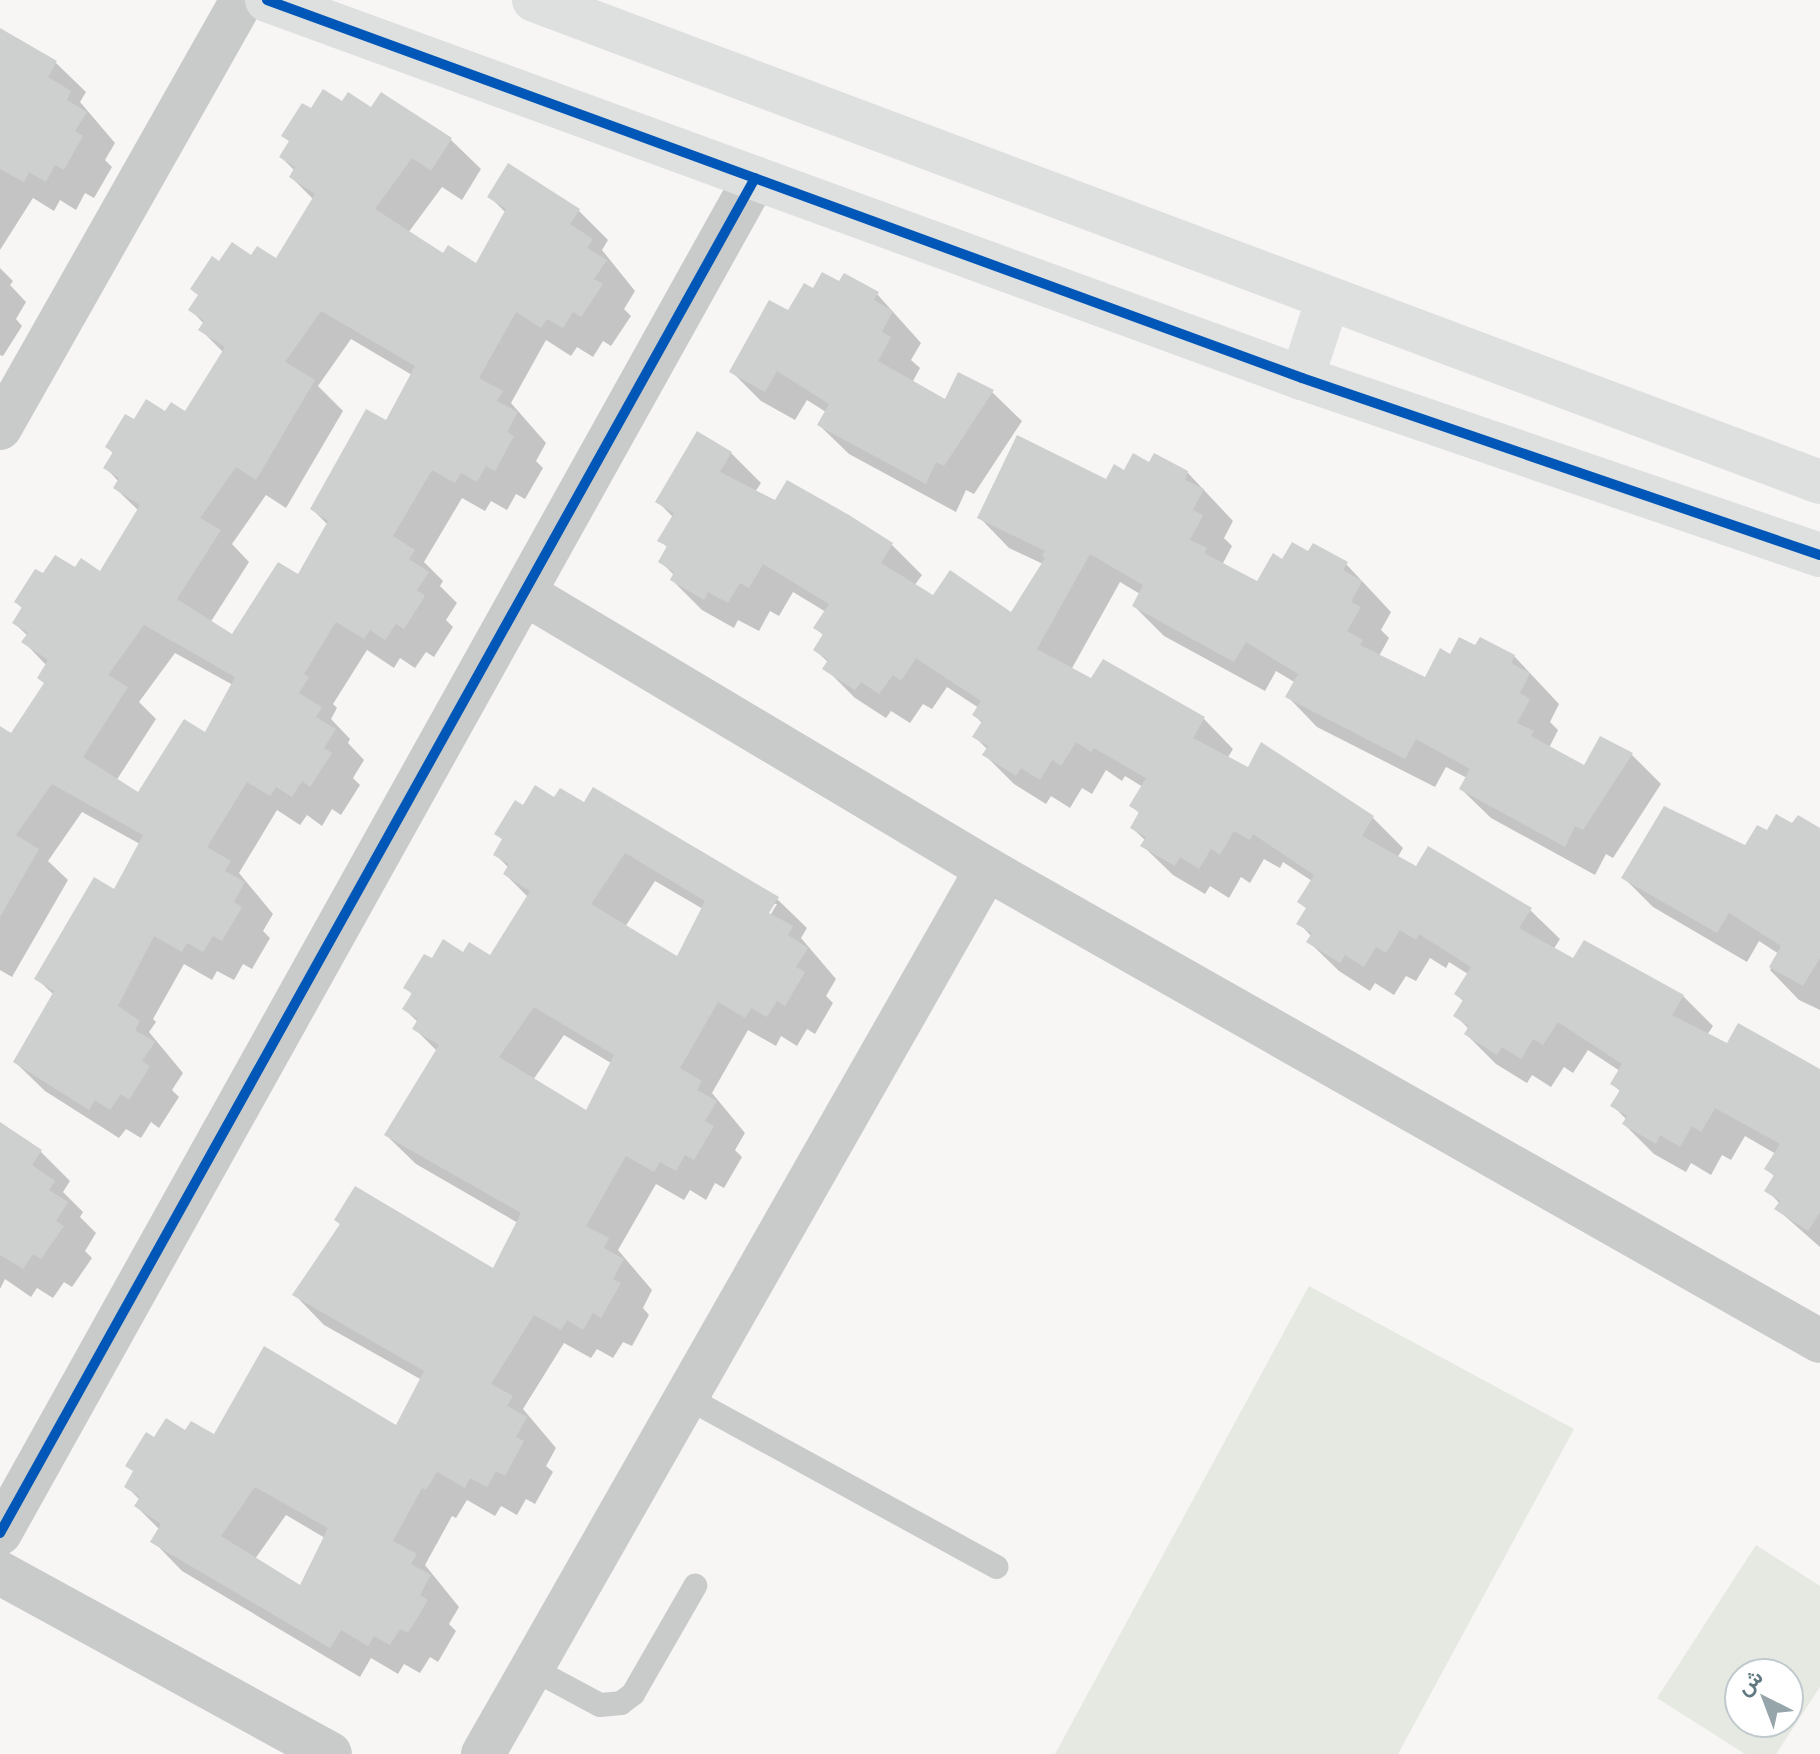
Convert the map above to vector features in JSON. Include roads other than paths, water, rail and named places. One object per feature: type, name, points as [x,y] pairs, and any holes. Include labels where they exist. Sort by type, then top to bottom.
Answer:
[{"type":"street","points":[[0,428],[242,0]]},
{"type":"street","points":[[267,0],[1302,378],[1820,555]]},
{"type":"street","points":[[534,0],[1820,482]]},
{"type":"street","points":[[0,1533],[755,178]]},
{"type":"street","points":[[1302,378],[1328,299]]},
{"type":"street","points":[[524,593],[987,869],[1820,1341]]},
{"type":"street","points":[[483,1754],[987,869]]},
{"type":"street","points":[[0,1573],[330,1754]]},
{"type":"lane","points":[[686,1397],[997,1567]]},
{"type":"lane","points":[[531,1668],[600,1705],[621,1703],[633,1694],[695,1586]]}]
